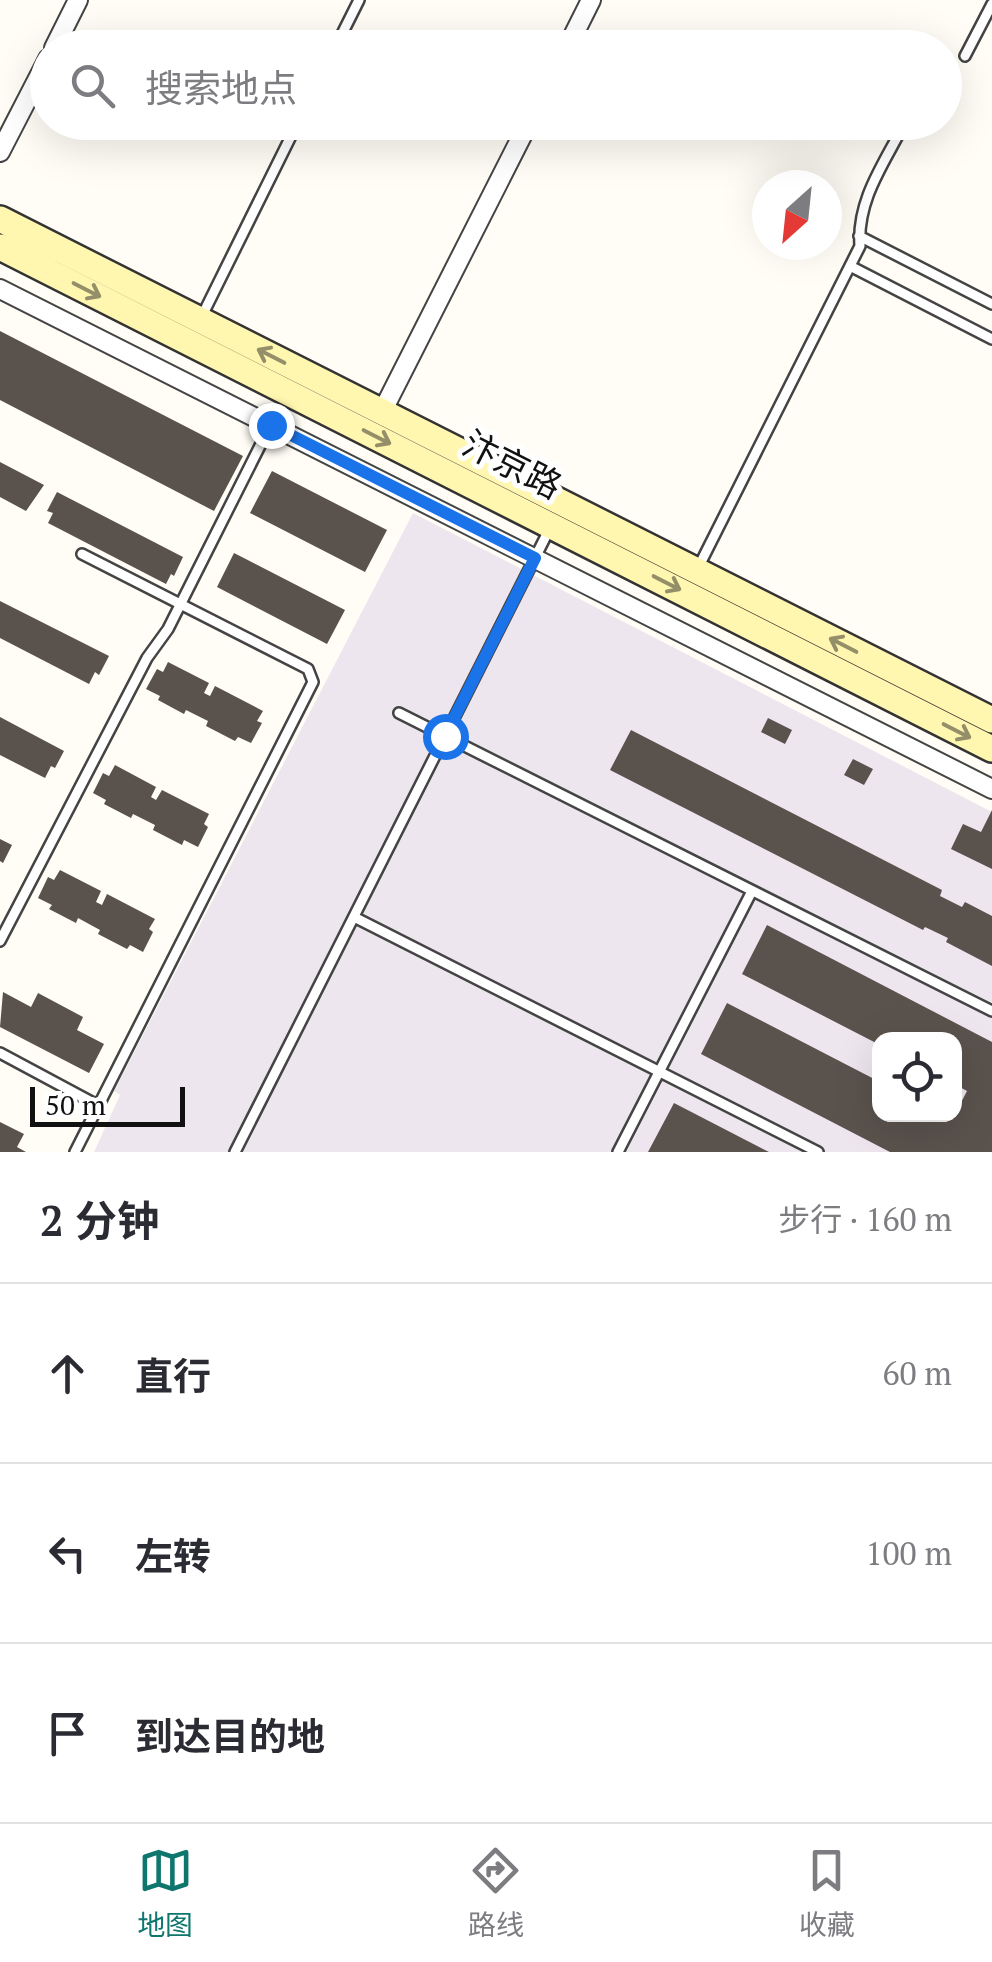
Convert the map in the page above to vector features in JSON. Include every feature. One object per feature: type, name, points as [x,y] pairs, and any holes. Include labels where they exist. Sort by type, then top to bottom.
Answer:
[{"type":"main road","name":"汴京路","points":[[0,219],[992,720]]},
{"type":"main road","name":"汴京路","points":[[0,247],[992,749]]},
{"type":"street","points":[[63,30],[78,0]]},
{"type":"street","points":[[576,30],[591,0]]},
{"type":"street","points":[[0,152],[30,94]]},
{"type":"street","points":[[382,412],[520,140]]},
{"type":"street","points":[[0,289],[992,789]]},
{"type":"lane","points":[[344,30],[359,0]]},
{"type":"lane","points":[[965,56],[992,4]]},
{"type":"lane","points":[[200,320],[289,140]]},
{"type":"lane","points":[[696,570],[860,246],[866,197],[895,140]]},
{"type":"lane","points":[[859,236],[992,304]]},
{"type":"lane","points":[[850,266],[992,339]]},
{"type":"lane","points":[[0,942],[271,425]]},
{"type":"lane","points":[[235,1152],[552,524]]},
{"type":"lane","points":[[76,1152],[313,682],[308,670],[82,554]]},
{"type":"lane","points":[[399,713],[992,1011]]},
{"type":"lane","points":[[618,1152],[752,890]]},
{"type":"lane","points":[[354,917],[818,1152]]},
{"type":"lane","points":[[0,1054],[99,1106]]},
{"type":"shaded area","points":[[413,513],[992,812],[992,1152],[94,1152],[120,1095],[114,1091]]},
{"type":"building","points":[[0,331],[243,456],[214,511],[0,400]]},
{"type":"building","points":[[0,462],[44,485],[26,511],[0,497]]},
{"type":"building","points":[[272,471],[387,530],[365,572],[250,513]]},
{"type":"building","points":[[57,492],[183,557],[174,576],[171,574],[166,584],[48,523],[53,513],[47,511]]},
{"type":"building","points":[[234,553],[345,610],[327,644],[217,587]]},
{"type":"building","points":[[0,601],[109,656],[99,675],[95,672],[89,684],[0,638]]},
{"type":"building","points":[[168,662],[209,683],[204,693],[210,696],[215,686],[263,711],[257,721],[262,723],[251,743],[238,737],[235,741],[206,726],[208,721],[186,710],[184,714],[146,689],[157,669],[163,672]]},
{"type":"building","points":[[0,717],[64,751],[45,778],[0,755]]},
{"type":"building","points":[[768,718],[792,730],[785,744],[761,732]]},
{"type":"building","points":[[631,730],[942,890],[940,896],[962,907],[965,902],[992,916],[992,966],[946,942],[948,938],[925,927],[923,930],[610,770]]},
{"type":"building","points":[[853,759],[873,769],[864,785],[844,775]]},
{"type":"building","points":[[115,765],[156,787],[151,797],[156,800],[162,790],[209,814],[204,824],[208,827],[198,847],[184,840],[182,845],[153,830],[155,825],[104,804],[106,800],[93,793],[103,773],[109,776]]},
{"type":"building","points":[[992,810],[992,869],[951,849],[963,824],[981,832]]},
{"type":"building","points":[[0,839],[12,845],[3,863],[0,861]]},
{"type":"building","points":[[60,870],[101,891],[96,902],[102,905],[107,894],[155,919],[143,952],[130,945],[127,949],[78,918],[76,923],[49,909],[52,905],[38,898],[48,877],[54,880]]},
{"type":"building","points":[[767,925],[992,1042],[992,1152],[890,1152],[701,1054],[727,1003],[872,1078],[872,1122],[962,1122],[962,1101],[967,1091],[962,1088],[962,1032],[872,1032],[872,1041],[742,974]]},
{"type":"building","points":[[3,992],[31,1007],[38,993],[83,1017],[77,1030],[104,1044],[89,1073],[0,1027]]},
{"type":"building","points":[[674,1103],[769,1152],[648,1152]]},
{"type":"building","points":[[0,1122],[24,1134],[17,1147],[26,1152],[0,1152]]},
{"type":"route","points":[[271,425],[535,558],[445,736]]}]
